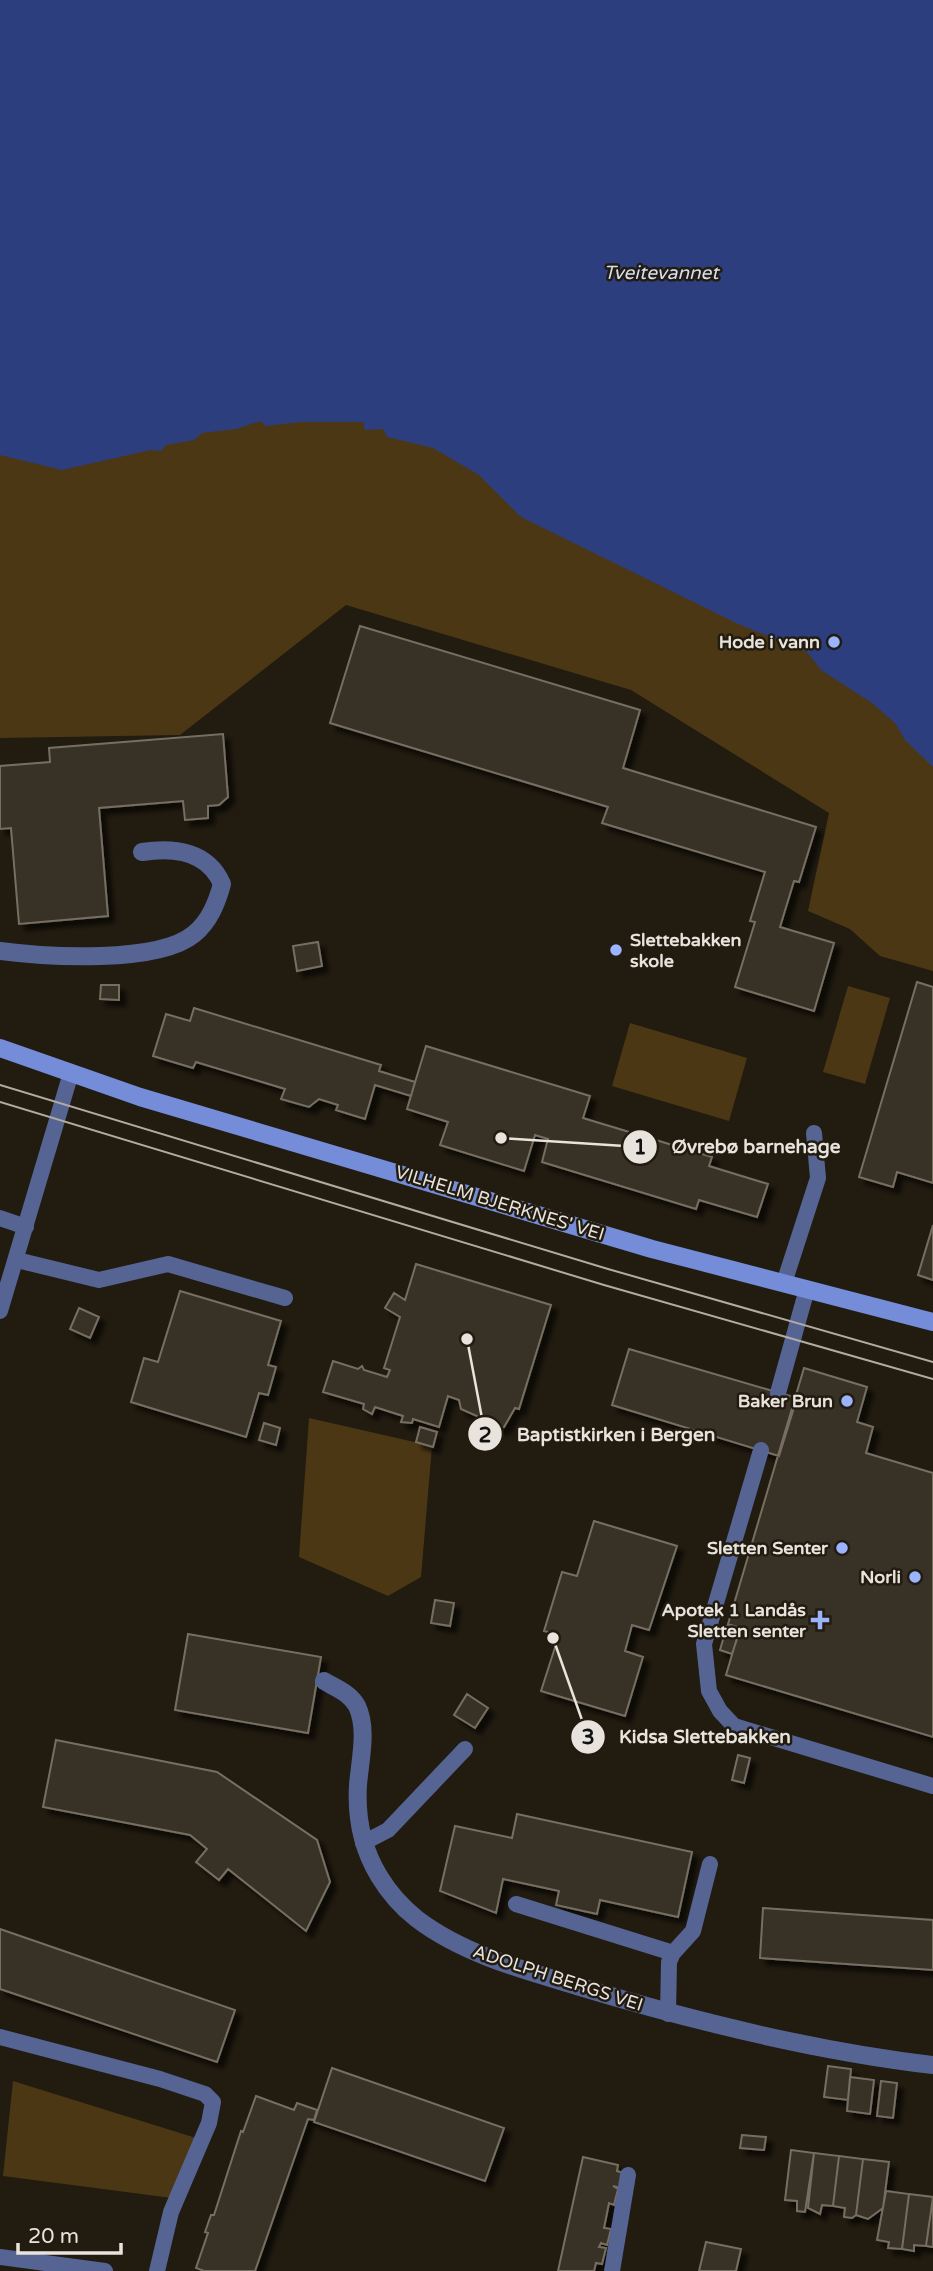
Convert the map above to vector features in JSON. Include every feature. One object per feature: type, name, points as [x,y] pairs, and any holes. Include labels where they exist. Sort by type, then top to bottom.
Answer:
[{"type":"main road","name":"VILHELM BJERKNES' VEI","points":[[0,1048],[140,1097],[639,1245],[933,1322]]},
{"type":"street","points":[[0,951],[50,956],[129,954],[176,945],[194,935],[216,906],[222,884],[216,869],[170,848],[142,852]]},
{"type":"street","name":"ADOLPH BERGS VEI","points":[[324,1681],[347,1694],[357,1706],[362,1725],[358,1807],[363,1843],[379,1876],[416,1919],[440,1934],[495,1959],[668,2014],[799,2043],[933,2065]]},
{"type":"lane","points":[[0,1311],[71,1073]]},
{"type":"lane","points":[[784,1283],[818,1178],[814,1133]]},
{"type":"lane","points":[[0,1218],[26,1227]]},
{"type":"lane","points":[[17,1260],[99,1280],[168,1264],[285,1298]]},
{"type":"lane","points":[[779,1389],[807,1289]]},
{"type":"lane","points":[[761,1450],[704,1644],[709,1691],[726,1720],[734,1726],[933,1786]]},
{"type":"lane","points":[[363,1843],[388,1830],[465,1749]]},
{"type":"lane","points":[[668,2014],[667,1970],[673,1953],[693,1931],[710,1864]]},
{"type":"lane","points":[[516,1905],[673,1953]]},
{"type":"lane","points":[[0,2037],[160,2079],[205,2094],[212,2102],[209,2123],[171,2212],[157,2271]]},
{"type":"lane","points":[[612,2271],[628,2175]]},
{"type":"lane","points":[[0,2257],[105,2271]]},
{"type":"shaded area","name":"Tveitevannet","points":[[0,0],[933,0],[933,971],[880,956],[850,929],[808,911],[829,813],[631,690],[346,605],[180,735],[0,738]]},
{"type":"shaded area","points":[[848,986],[890,998],[865,1084],[823,1072]]},
{"type":"shaded area","points":[[630,1023],[747,1058],[729,1121],[612,1086]]},
{"type":"shaded area","points":[[309,1418],[432,1446],[421,1577],[388,1596],[299,1557]]},
{"type":"shaded area","points":[[13,2081],[196,2138],[172,2198],[3,2176]]},
{"type":"water","name":"Tveitevannet","points":[[0,0],[933,0],[933,767],[905,740],[895,723],[872,703],[821,670],[807,652],[736,623],[521,517],[479,475],[433,448],[387,437],[383,429],[365,430],[363,422],[301,422],[265,426],[261,421],[236,429],[202,433],[194,440],[166,445],[161,451],[151,450],[62,470],[0,455]]},
{"type":"building","points":[[360,626],[640,710],[623,768],[816,827],[799,882],[794,881],[780,927],[834,943],[814,1011],[735,987],[755,922],[750,921],[765,872],[602,823],[608,807],[330,723]]},
{"type":"building","points":[[223,734],[228,797],[219,805],[208,806],[208,818],[185,820],[183,801],[99,808],[108,916],[19,924],[11,828],[0,829],[0,766],[50,762],[49,748]]},
{"type":"building","points":[[318,942],[322,966],[297,971],[293,946]]},
{"type":"building","points":[[917,982],[933,987],[933,1183],[897,1172],[893,1187],[859,1177]]},
{"type":"building","points":[[101,985],[119,985],[119,1000],[100,999]]},
{"type":"building","points":[[194,1008],[381,1065],[379,1071],[415,1082],[411,1096],[375,1085],[365,1119],[336,1110],[338,1105],[319,1099],[309,1107],[281,1099],[285,1089],[196,1062],[193,1068],[153,1056],[166,1014],[190,1021]]},
{"type":"building","points":[[426,1046],[590,1096],[583,1118],[712,1157],[709,1166],[768,1184],[757,1217],[699,1200],[696,1209],[542,1162],[548,1139],[535,1135],[524,1171],[440,1145],[448,1122],[407,1109]]},
{"type":"building","points":[[933,1225],[933,1280],[918,1275]]},
{"type":"building","points":[[416,1264],[551,1305],[519,1409],[515,1408],[504,1427],[495,1429],[486,1426],[477,1416],[461,1409],[459,1400],[448,1396],[439,1427],[413,1419],[412,1423],[401,1422],[403,1416],[375,1407],[372,1414],[363,1409],[364,1404],[323,1392],[333,1361],[358,1369],[362,1366],[364,1370],[387,1377],[390,1370],[384,1368],[400,1317],[385,1308],[394,1293],[405,1300]]},
{"type":"building","points":[[180,1291],[281,1321],[268,1365],[276,1367],[268,1395],[259,1393],[246,1437],[131,1402],[144,1358],[158,1362]]},
{"type":"building","points":[[79,1308],[99,1317],[90,1338],[70,1329]]},
{"type":"building","points":[[629,1349],[797,1398],[779,1456],[612,1405]]},
{"type":"building","name":"Sletten Senter","points":[[804,1368],[867,1387],[857,1422],[873,1427],[866,1453],[933,1473],[933,1737],[726,1675],[740,1628],[728,1624]]},
{"type":"building","points":[[264,1423],[280,1428],[276,1445],[259,1440]]},
{"type":"building","points":[[420,1427],[437,1432],[433,1447],[416,1442]]},
{"type":"building","points":[[594,1521],[677,1546],[649,1630],[632,1625],[625,1651],[643,1657],[625,1716],[541,1691],[559,1635],[544,1631],[562,1572],[577,1576]]},
{"type":"building","points":[[435,1600],[454,1603],[450,1626],[431,1623]]},
{"type":"building","points":[[727,1626],[740,1630],[732,1654],[720,1650]]},
{"type":"building","points":[[188,1634],[321,1657],[308,1733],[175,1710]]},
{"type":"building","points":[[467,1694],[488,1708],[475,1728],[454,1715]]},
{"type":"building","points":[[56,1740],[217,1772],[317,1840],[330,1882],[306,1931],[228,1869],[219,1880],[196,1862],[207,1849],[190,1835],[43,1807]]},
{"type":"building","points":[[738,1755],[750,1758],[744,1783],[732,1780]]},
{"type":"building","points":[[517,1814],[692,1852],[678,1917],[600,1900],[597,1914],[556,1905],[559,1891],[503,1879],[496,1913],[440,1891],[455,1826],[512,1838]]},
{"type":"building","points":[[763,1908],[933,1920],[933,1970],[760,1958]]},
{"type":"building","points":[[0,1929],[235,2010],[217,2062],[0,1989]]},
{"type":"building","points":[[828,2066],[851,2069],[848,2100],[824,2097]]},
{"type":"building","points":[[332,2068],[504,2128],[485,2181],[314,2122]]},
{"type":"building","points":[[850,2077],[874,2080],[870,2114],[847,2111]]},
{"type":"building","points":[[881,2081],[897,2083],[893,2118],[877,2116]]},
{"type":"building","points":[[256,2096],[294,2110],[297,2103],[317,2110],[314,2120],[308,2119],[255,2271],[204,2271],[196,2268],[208,2233],[205,2232],[211,2215],[214,2215],[241,2131],[243,2132]]},
{"type":"building","points":[[742,2135],[766,2137],[764,2150],[740,2148]]},
{"type":"building","points":[[791,2150],[814,2153],[805,2212],[797,2211],[797,2201],[785,2200]]},
{"type":"building","points":[[814,2153],[839,2156],[833,2206],[822,2205],[820,2214],[808,2208]]},
{"type":"building","points":[[839,2156],[863,2159],[856,2215],[852,2218],[844,2217],[845,2208],[833,2206]]},
{"type":"building","points":[[583,2157],[618,2165],[617,2171],[623,2173],[620,2188],[613,2186],[618,2189],[614,2205],[609,2203],[604,2228],[611,2229],[607,2245],[601,2243],[599,2247],[606,2248],[602,2264],[596,2263],[594,2271],[558,2271]]},
{"type":"building","points":[[863,2159],[889,2162],[883,2208],[868,2219],[856,2215]]},
{"type":"building","points":[[886,2191],[909,2194],[902,2249],[888,2248],[889,2242],[877,2240]]},
{"type":"building","points":[[909,2194],[933,2197],[926,2246],[914,2245],[914,2251],[902,2249]]},
{"type":"building","points":[[933,2197],[933,2247],[926,2246]]},
{"type":"building","points":[[706,2242],[741,2249],[736,2271],[699,2271]]},
{"type":"tram line","points":[[0,1085],[608,1269],[933,1362]]},
{"type":"tram line","points":[[0,1102],[604,1285],[933,1379]]},
{"type":"place","name":"Hode i vann","points":[[834,642]]},
{"type":"place","name":"Slettebakken skole","points":[[616,950]]},
{"type":"place","name":"Øvrebø barnehage","points":[[501,1138]]},
{"type":"place","name":"Baptistkirken i Bergen","points":[[467,1339]]},
{"type":"place","name":"Baker Brun","points":[[847,1401]]},
{"type":"place","name":"Sletten Senter","points":[[842,1548]]},
{"type":"place","name":"Norli","points":[[915,1577]]},
{"type":"place","name":"Apotek 1 Landås Sletten senter","points":[[820,1620]]},
{"type":"place","name":"Kidsa Slettebakken","points":[[553,1638]]}]
